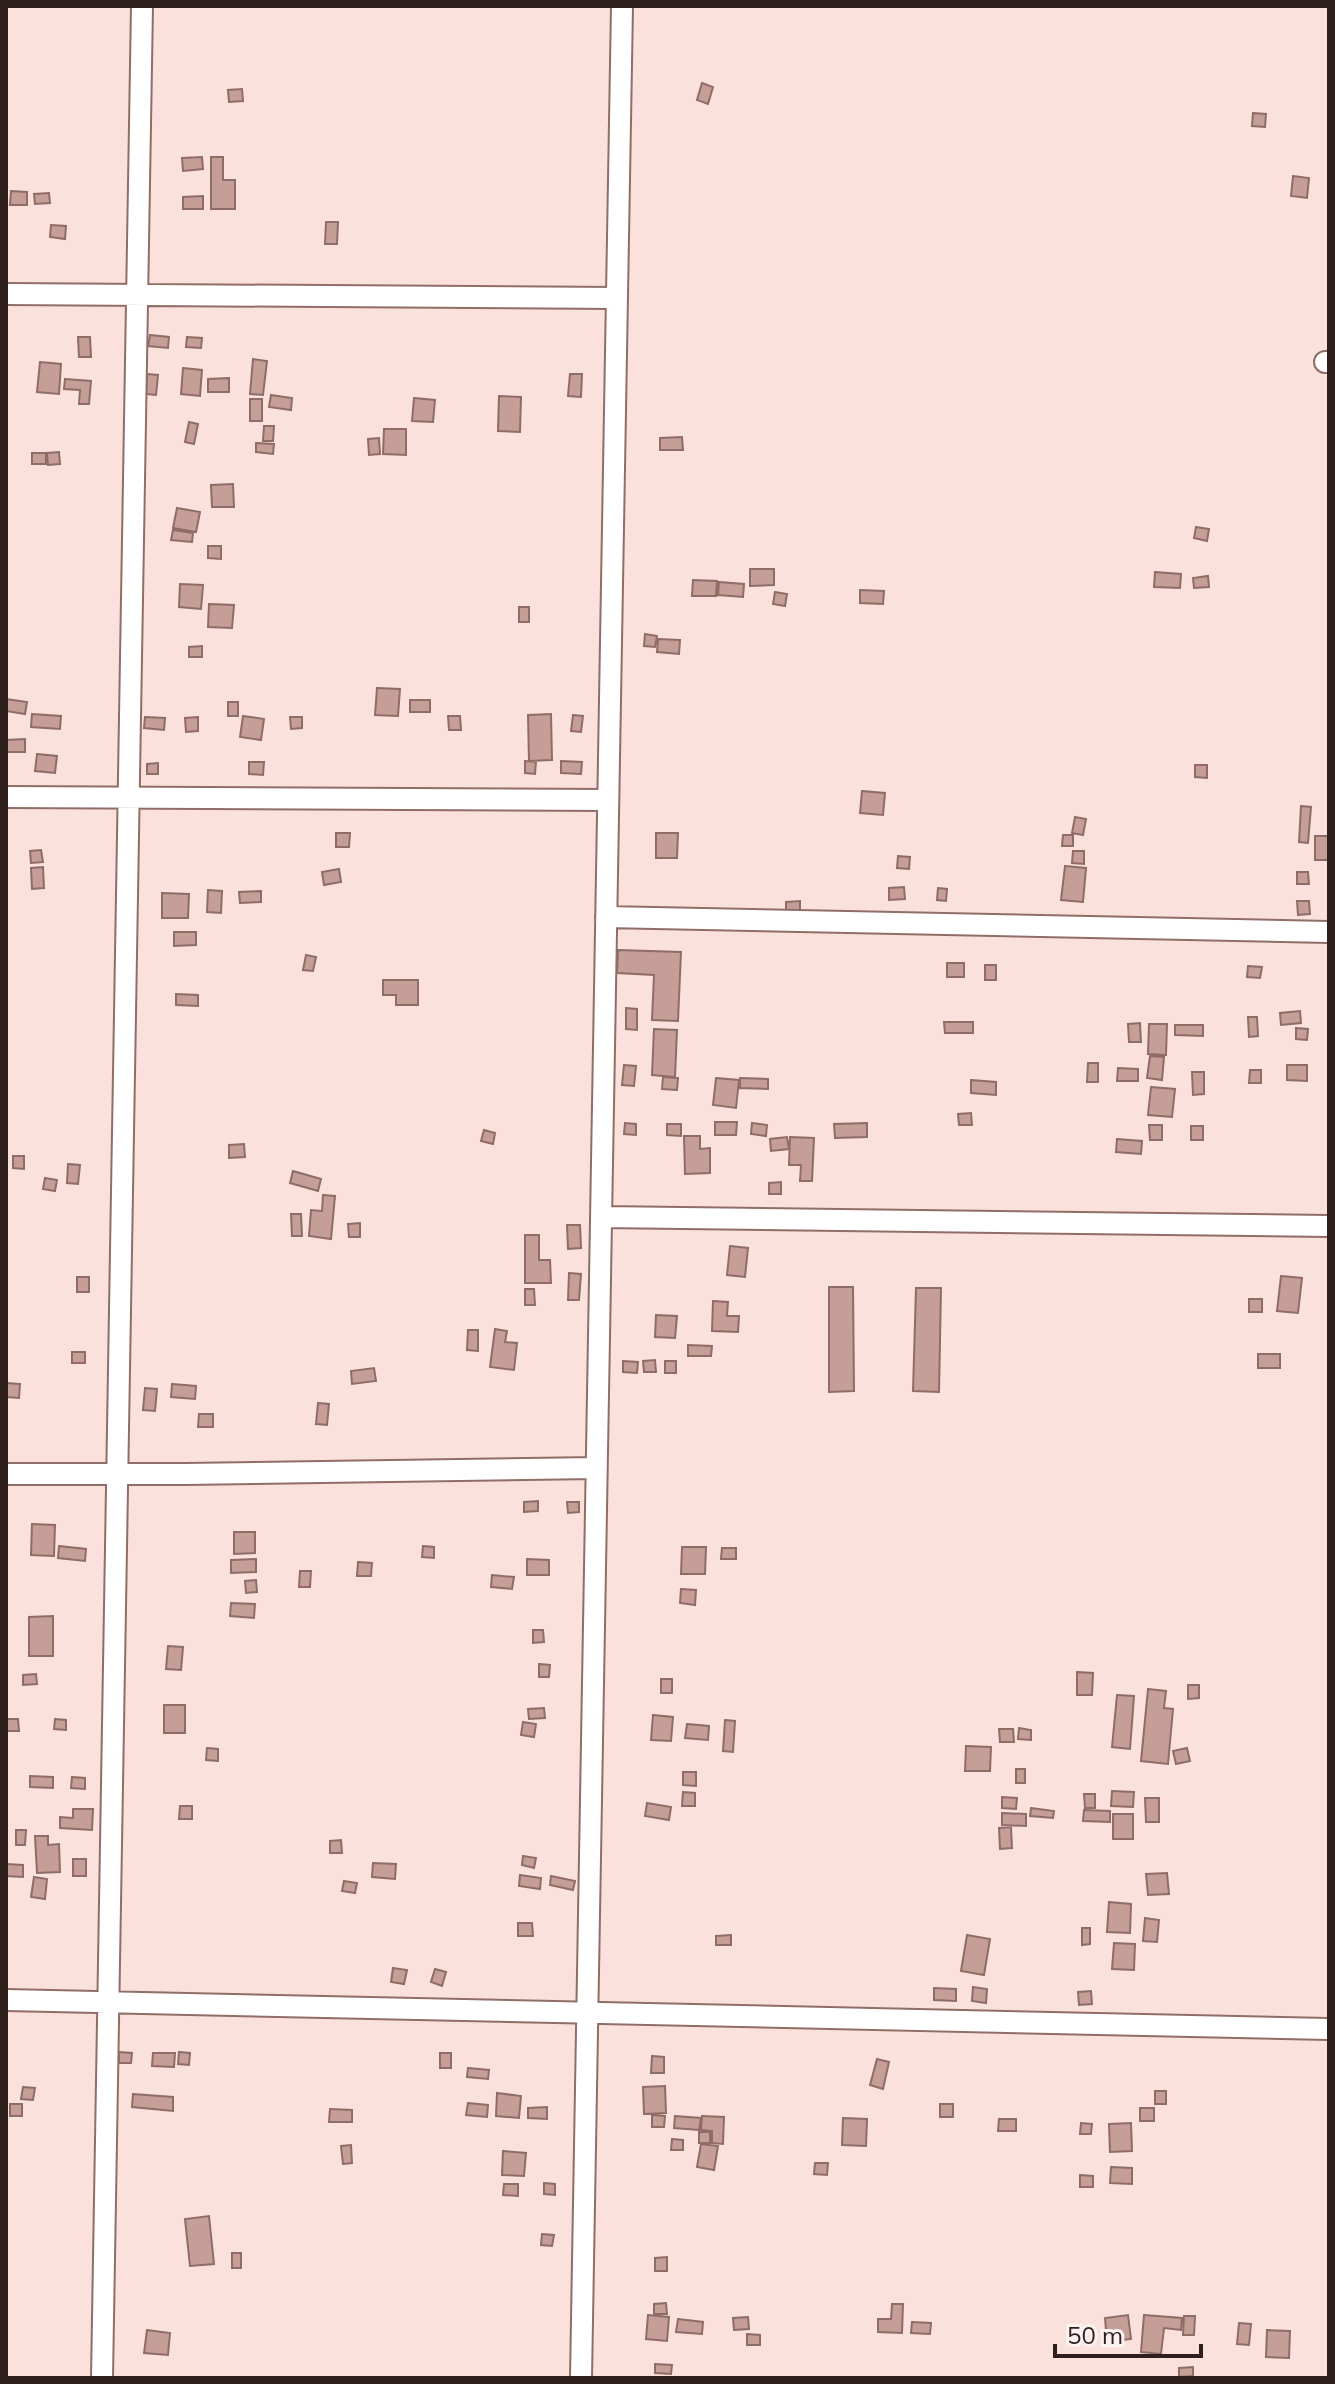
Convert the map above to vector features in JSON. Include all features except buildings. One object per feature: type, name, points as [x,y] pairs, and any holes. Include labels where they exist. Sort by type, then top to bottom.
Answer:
[{"type":"street","points":[[102,2378],[142,6]]},
{"type":"street","points":[[581,2378],[622,6]]},
{"type":"street","points":[[6,294],[617,298]]},
{"type":"street","points":[[6,797],[608,800]]},
{"type":"street","points":[[606,917],[1329,932]]},
{"type":"street","points":[[601,1217],[1329,1226]]},
{"type":"street","points":[[6,1474],[596,1468]]},
{"type":"street","points":[[6,2000],[1329,2029]]}]
